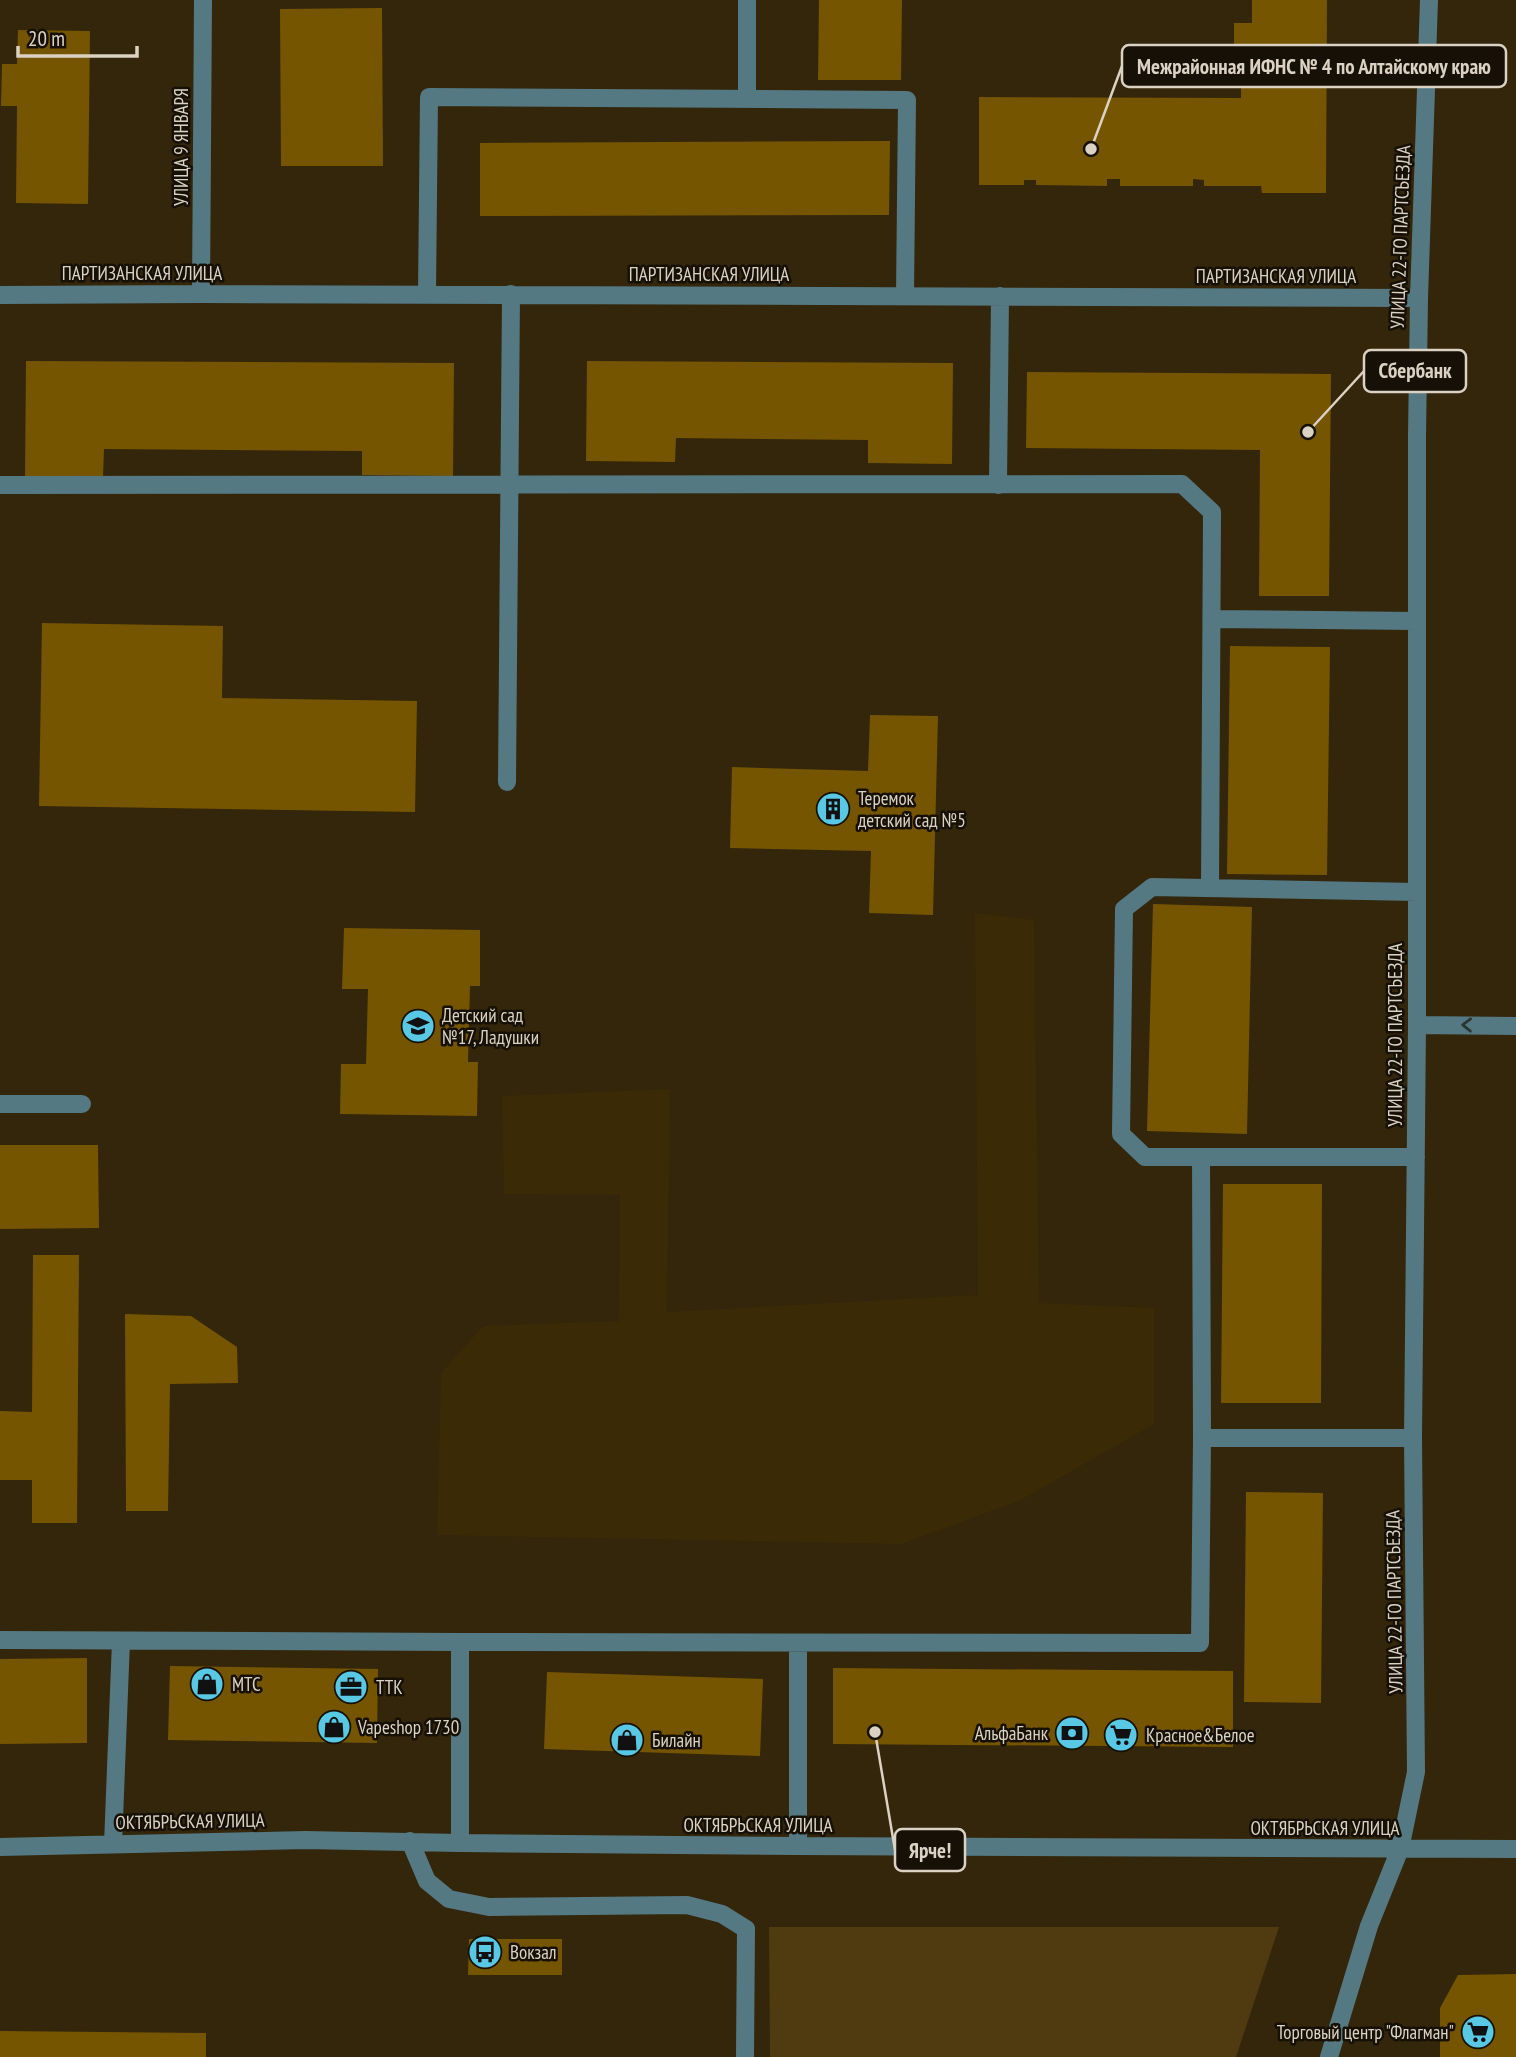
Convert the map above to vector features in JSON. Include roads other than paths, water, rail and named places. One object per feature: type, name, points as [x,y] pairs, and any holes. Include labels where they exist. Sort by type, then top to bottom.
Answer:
[{"type":"street","name":"УЛИЦА 9 ЯНВАРЯ","points":[[201,293],[203,0]]},
{"type":"street","points":[[747,0],[747,99]]},
{"type":"street","name":"УЛИЦА 22-ГО ПАРТСЪЕЗДА","points":[[1329,2057],[1369,1926],[1400,1849],[1416,1772],[1413,1438],[1419,298],[1429,0]]},
{"type":"street","points":[[427,294],[429,97],[907,100],[905,296]]},
{"type":"street","name":"ПАРТИЗАНСКАЯ УЛИЦА","points":[[0,295],[201,293],[1419,298]]},
{"type":"street","points":[[507,782],[511,294]]},
{"type":"street","points":[[0,295],[0,305]]},
{"type":"street","points":[[998,485],[1000,296]]},
{"type":"street","points":[[0,485],[1182,485],[1212,512],[1210,888]]},
{"type":"street","points":[[1212,619],[1417,621]]},
{"type":"street","points":[[1416,1157],[1145,1157],[1122,1134],[1125,909],[1152,887],[1417,892]]},
{"type":"street","points":[[1417,1025],[1516,1026]]},
{"type":"street","points":[[0,1104],[82,1104]]},
{"type":"street","points":[[0,1640],[1200,1643],[1201,1157]]},
{"type":"street","points":[[1202,1438],[1413,1438]]},
{"type":"street","points":[[113,1844],[121,1641]]},
{"type":"street","points":[[460,1643],[460,1843]]},
{"type":"street","points":[[797,1643],[798,1846]]},
{"type":"street","name":"ОКТЯБРЬСКАЯ УЛИЦА","points":[[0,1847],[305,1840],[798,1846],[1516,1849]]},
{"type":"street","points":[[410,1841],[427,1881],[449,1899],[489,1907],[687,1905],[722,1913],[746,1929],[745,2057]]},
{"type":"place","name":"Межрайонная ИФНС № 4 по Алтайскому краю","points":[[1091,149]]},
{"type":"place","name":"Сбербанк","points":[[1308,432]]},
{"type":"place","name":"Теремок детский сад №5","points":[[833,809]]},
{"type":"place","name":"Детский сад №17, Ладушки","points":[[418,1026]]},
{"type":"place","name":"МТС","points":[[207,1684]]},
{"type":"place","name":"ТТК","points":[[351,1687]]},
{"type":"place","name":"Vapeshop 1730","points":[[334,1727]]},
{"type":"place","name":"Ярче!","points":[[875,1732]]},
{"type":"place","name":"АльфаБанк","points":[[1072,1733]]},
{"type":"place","name":"Красное&Белое","points":[[1121,1735]]},
{"type":"place","name":"Билайн","points":[[627,1740]]},
{"type":"place","name":"Вокзал","points":[[485,1952]]},
{"type":"place","name":"Торговый центр \"Флагман\"","points":[[1478,2032]]}]
